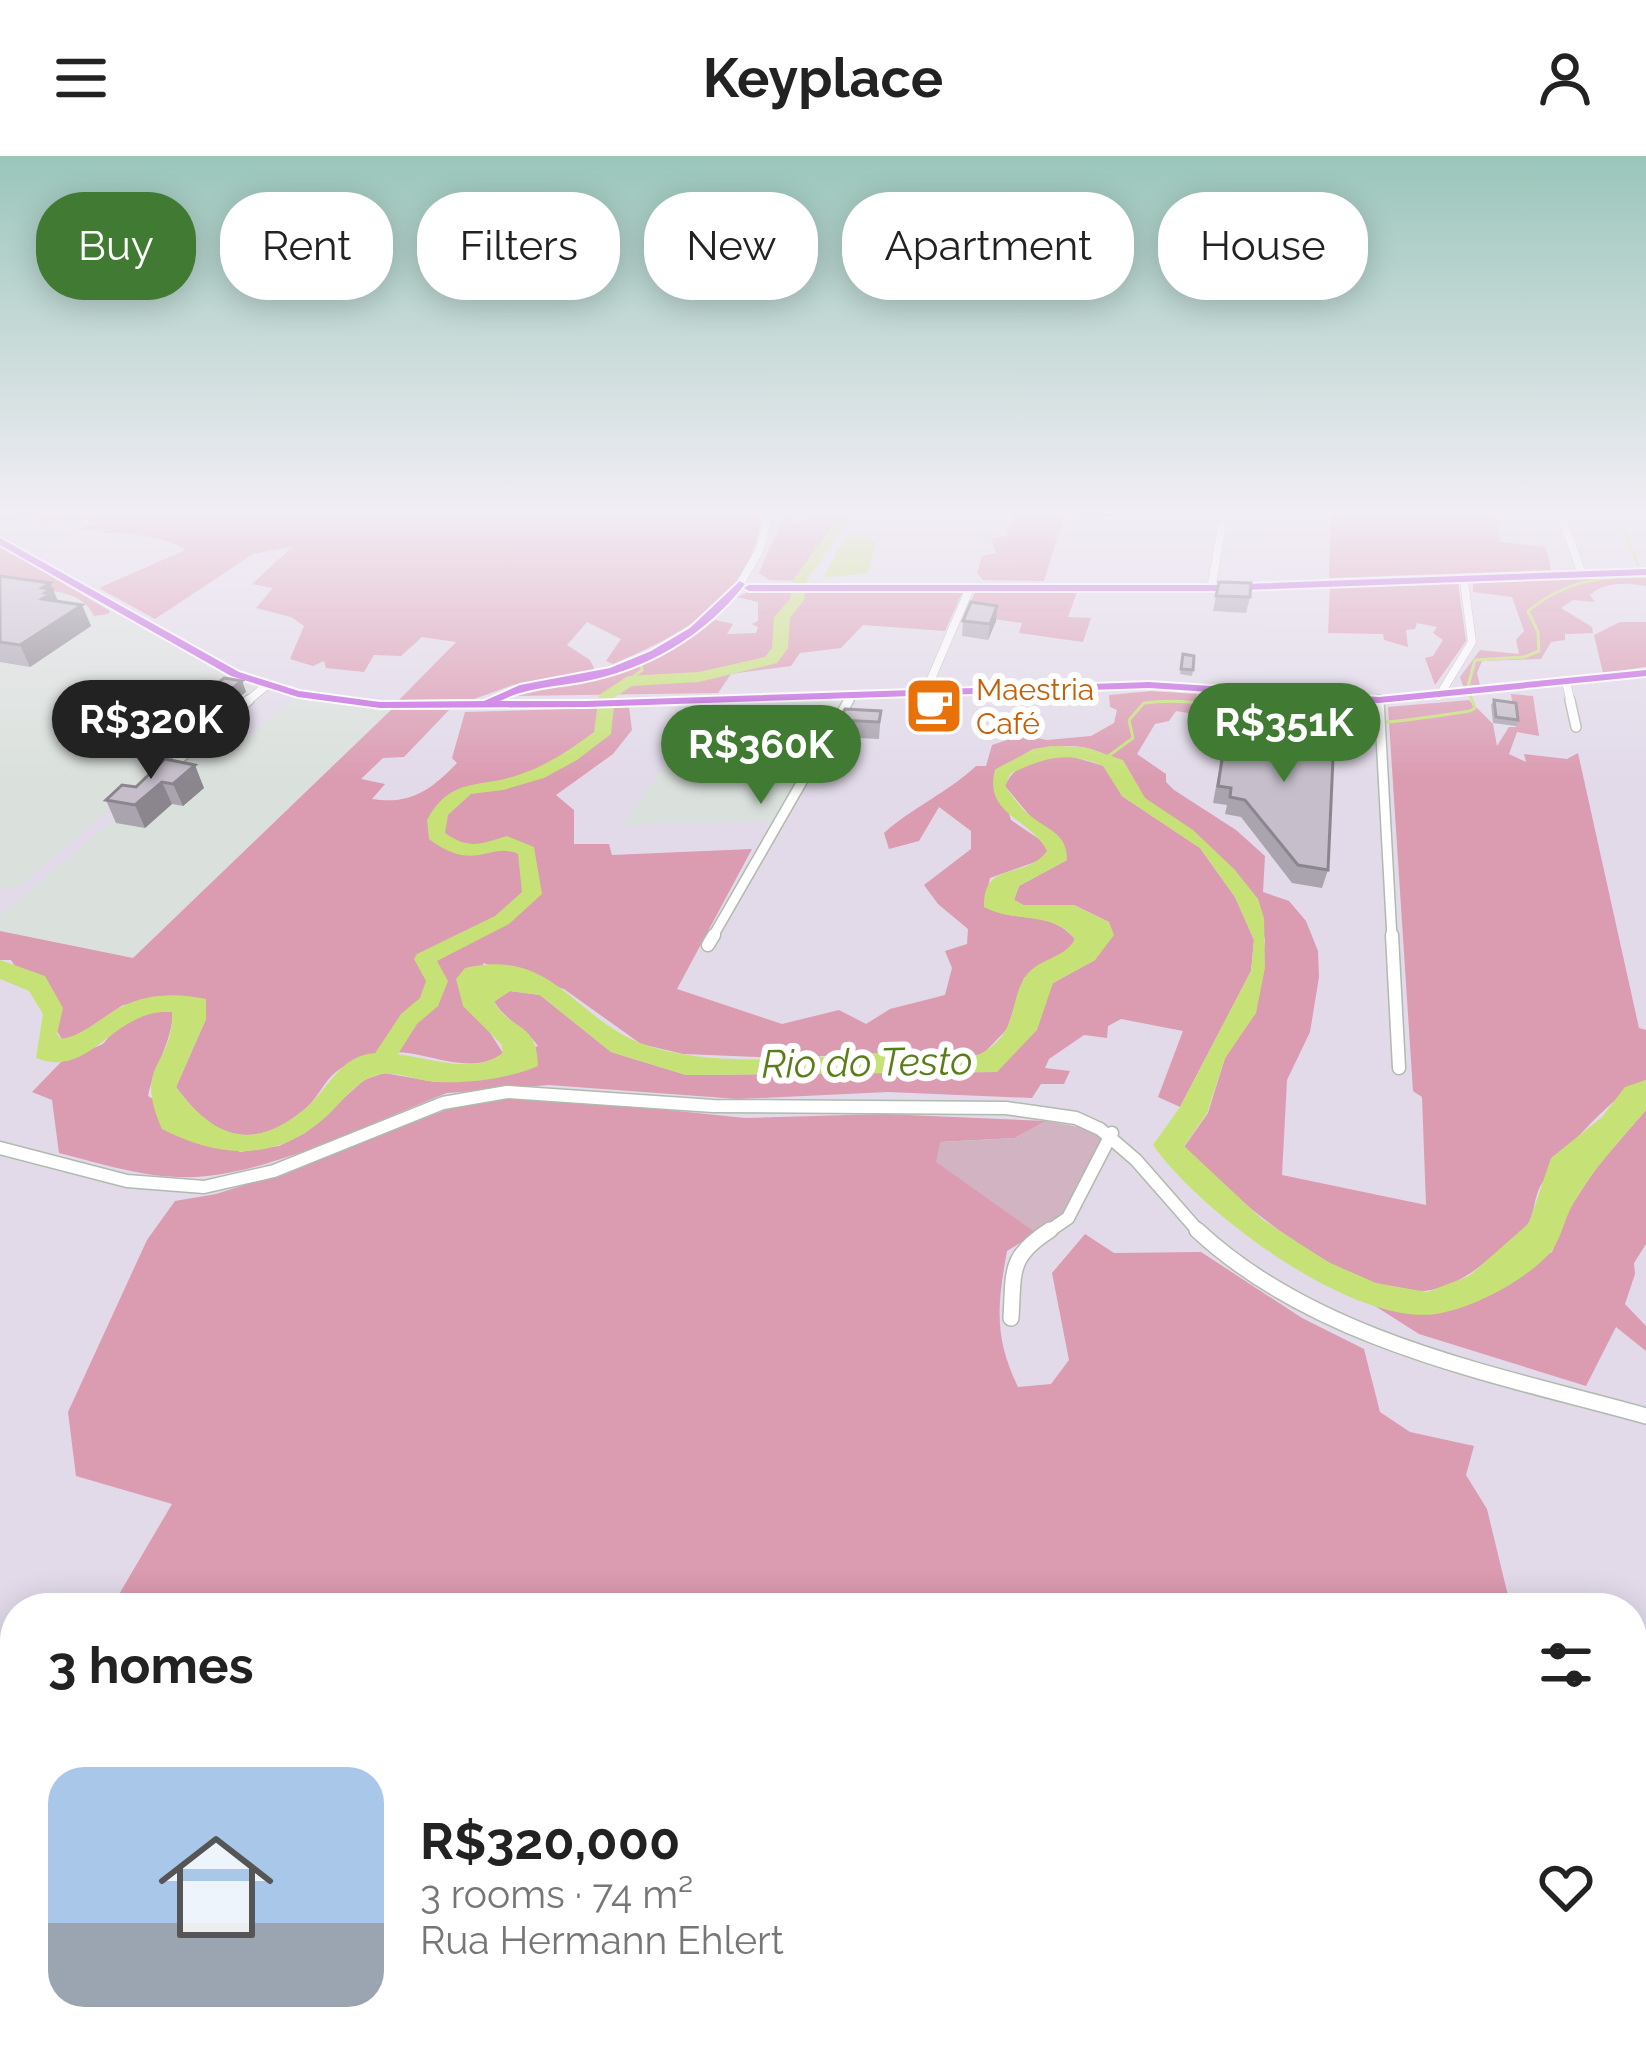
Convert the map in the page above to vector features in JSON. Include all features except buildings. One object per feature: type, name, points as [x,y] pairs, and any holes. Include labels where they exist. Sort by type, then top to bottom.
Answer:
[{"type":"main road","points":[[110,604],[206,659],[266,686],[360,703],[586,704],[1168,686],[1378,700],[1646,674]]},
{"type":"main road","points":[[486,706],[506,691],[592,676],[633,661],[709,621],[726,604]]},
{"type":"street","points":[[926,693],[963,604]]},
{"type":"street","points":[[1439,695],[1472,642],[1465,604]]},
{"type":"street","points":[[1566,682],[1576,727]]},
{"type":"street","points":[[159,775],[266,686]]},
{"type":"street","points":[[708,945],[852,695]]},
{"type":"street","points":[[1378,700],[1399,1067]]},
{"type":"street","points":[[0,1148],[162,1186],[209,1186],[272,1169],[446,1102],[476,1095],[543,1092],[740,1107],[944,1104],[1070,1116],[1112,1133],[1189,1223],[1256,1274],[1318,1311],[1392,1343],[1646,1415]]},
{"type":"street","points":[[1011,1318],[1015,1263],[1021,1249],[1074,1211],[1112,1133]]},
{"type":"shaded area","points":[[0,604],[98,604],[195,661],[254,689],[15,889],[0,886]]},
{"type":"shaded area","points":[[98,604],[110,611],[94,616],[87,606]]},
{"type":"shaded area","points":[[128,604],[178,604],[155,619]]},
{"type":"shaded area","points":[[259,604],[716,604],[664,640],[613,664],[606,661],[621,639],[587,622],[567,645],[590,660],[596,672],[513,685],[474,699],[399,700],[456,642],[422,637],[401,656],[374,655],[364,672],[326,668],[324,661],[313,666],[290,659],[304,626],[291,617],[256,608]]},
{"type":"shaded area","points":[[758,604],[957,604],[945,631],[863,625],[841,648],[800,653],[791,666],[731,674],[718,693],[514,696],[604,677],[716,620],[733,624],[727,634],[756,633],[758,627],[752,624],[758,621]]},
{"type":"shaded area","points":[[970,604],[1073,604],[1068,617],[1091,618],[1083,642],[1019,633],[1022,623],[965,615]]},
{"type":"shaded area","points":[[1329,604],[1461,604],[1466,641],[1435,685],[1425,658],[1433,656],[1443,640],[1433,633],[1437,627],[1417,623],[1415,629],[1406,630],[1408,647],[1384,640],[1383,634],[1328,633]]},
{"type":"shaded area","points":[[1514,604],[1567,604],[1561,608],[1592,627],[1593,633],[1565,634],[1565,640],[1551,642],[1541,659],[1482,661],[1477,673],[1480,685],[1463,686],[1460,677],[1480,650],[1519,654],[1516,640],[1524,631]]},
{"type":"shaded area","points":[[1620,622],[1646,622],[1646,667],[1603,673],[1594,635]]},
{"type":"shaded area","points":[[1197,694],[1194,714],[1176,711],[1169,721],[1155,724],[1137,754],[1166,774],[1174,790],[1236,830],[1265,856],[1263,892],[1289,901],[1306,921],[1318,951],[1310,1032],[1287,1080],[1282,1175],[1426,1205],[1422,1097],[1413,1091],[1388,707],[1469,700],[1493,724],[1497,746],[1509,727],[1516,727],[1511,694],[1533,696],[1539,736],[1517,732],[1509,754],[1526,762],[1524,754],[1567,759],[1578,753],[1639,1028],[1646,1030],[1646,1080],[1603,1111],[1558,1161],[1539,1189],[1521,1233],[1457,1281],[1431,1290],[1401,1290],[1333,1265],[1263,1218],[1184,1147],[1208,1113],[1225,1058],[1256,1012],[1265,941],[1258,899],[1145,798],[1124,768],[1109,757],[1077,746],[1043,749],[995,770],[1011,820],[1042,841],[1048,851],[1041,860],[990,878],[984,906],[1054,923],[1075,939],[1070,949],[1024,978],[1007,1029],[984,1053],[961,1060],[926,1051],[783,1058],[683,1054],[641,1044],[564,989],[483,963],[487,1028],[503,1053],[473,1063],[409,1053],[378,1054],[336,1072],[310,1104],[287,1122],[252,1135],[235,1134],[205,1119],[176,1087],[206,1019],[205,999],[123,1005],[77,1036],[62,1039],[11,960],[0,960],[0,931],[133,958],[391,710],[449,710],[404,757],[383,758],[361,779],[385,784],[372,799],[409,797],[447,773],[457,763],[452,758],[465,712],[629,707],[632,730],[613,754],[556,795],[574,810],[574,844],[609,844],[612,855],[752,849],[677,989],[782,1024],[839,1010],[866,1024],[890,1009],[945,995],[952,968],[945,951],[967,944],[968,929],[924,885],[971,849],[971,831],[939,807],[919,841],[889,849],[884,833],[976,766],[986,766],[992,745],[1022,735],[1047,740],[1091,736],[1114,723],[1117,710],[1110,707],[1109,695]]},
{"type":"shaded area","points":[[1217,695],[1262,699],[1272,713],[1287,716],[1297,704],[1372,710],[1376,728],[1325,724],[1327,743],[1209,729],[1205,726],[1208,700]]},
{"type":"shaded area","points":[[294,698],[391,710],[132,958],[0,931],[0,916],[217,732],[250,737]]},
{"type":"shaded area","points":[[843,700],[773,821],[622,825],[707,705]]},
{"type":"shaded area","points":[[1070,756],[1104,766],[1122,796],[1200,848],[1235,897],[1254,940],[1251,971],[1180,1107],[1158,1097],[1183,1031],[1121,1019],[1108,1026],[1107,1038],[1084,1035],[1049,1059],[1045,1068],[1070,1071],[1064,1084],[1041,1084],[1032,1098],[888,1092],[738,1099],[549,1085],[447,1093],[297,1154],[207,1176],[151,1175],[59,1153],[52,1100],[32,1092],[61,1062],[103,1044],[119,1025],[156,1011],[173,1012],[148,1096],[240,1152],[279,1146],[305,1133],[364,1080],[384,1073],[435,1082],[538,1046],[494,1001],[510,991],[540,995],[611,1052],[686,1075],[997,1072],[1053,983],[1095,960],[1109,922],[1074,905],[1023,905],[1014,900],[1019,886],[1067,860],[1005,786],[1024,765]]},
{"type":"shaded area","points":[[552,1098],[745,1118],[884,1114],[1046,1121],[1015,1138],[940,1142],[1036,1233],[1007,1251],[1001,1288],[1001,1336],[1018,1387],[1051,1384],[1069,1360],[1052,1273],[1085,1234],[1114,1253],[1201,1252],[1302,1318],[1364,1349],[1380,1412],[1410,1432],[1474,1446],[1466,1475],[1487,1509],[1507,1593],[120,1593],[172,1504],[76,1476],[68,1412],[147,1240],[175,1201],[277,1175],[446,1110],[491,1099]]},
{"type":"shaded area","points":[[1646,1110],[1646,1244],[1634,1263],[1625,1304],[1646,1326],[1646,1351],[1616,1327],[1586,1386],[1419,1334],[1375,1306],[1434,1314],[1552,1252],[1570,1208],[1596,1168]]},
{"type":"shaded area","points":[[1046,1121],[1079,1127],[1102,1138],[1063,1215],[1036,1233],[936,1162],[940,1142],[1015,1138]]},
{"type":"water","name":"Rio do Testo","points":[[1084,747],[1123,760],[1145,798],[1193,830],[1258,899],[1264,918],[1265,968],[1256,1013],[1225,1058],[1207,1113],[1184,1146],[1263,1220],[1328,1262],[1376,1283],[1427,1292],[1469,1276],[1529,1223],[1551,1158],[1602,1117],[1625,1087],[1646,1080],[1646,1110],[1581,1191],[1549,1254],[1512,1283],[1466,1306],[1436,1314],[1401,1313],[1362,1302],[1280,1259],[1240,1231],[1175,1172],[1153,1145],[1180,1107],[1251,971],[1254,940],[1235,897],[1200,848],[1122,796],[1103,766],[1078,758],[1044,760],[1010,774],[1005,786],[1024,810],[1061,839],[1067,860],[1019,886],[1014,900],[1023,905],[1073,905],[1109,922],[1114,935],[1095,960],[1053,983],[1037,1030],[997,1072],[686,1075],[611,1052],[540,995],[510,991],[494,1002],[528,1033],[538,1066],[469,1081],[375,1076],[292,1140],[250,1151],[229,1150],[162,1129],[151,1090],[171,1030],[172,1012],[134,1021],[88,1052],[55,1062],[36,1058],[43,1014],[29,991],[0,979],[0,960],[45,976],[63,1008],[57,1034],[62,1039],[142,999],[174,995],[206,999],[206,1019],[176,1087],[205,1119],[236,1134],[270,1131],[288,1121],[358,1057],[384,1053],[473,1064],[503,1053],[501,1044],[463,1006],[456,979],[465,968],[495,964],[542,976],[619,1032],[673,1052],[742,1059],[918,1051],[972,1057],[1001,1037],[1030,971],[1065,951],[1075,939],[1055,924],[984,907],[990,882],[1028,866],[1047,851],[1002,807],[993,785],[995,770],[1033,749]]},
{"type":"waterway","points":[[380,1064],[409,1019],[430,1001],[437,981],[425,959],[502,920],[532,894],[527,851],[507,842],[479,852],[454,847],[436,835],[436,820],[444,808],[466,789],[521,780],[587,746],[602,734],[607,695],[628,681],[699,677],[771,660],[780,648],[782,617],[793,604]]},
{"type":"waterway","points":[[1467,690],[1475,660],[1524,657],[1539,651],[1538,632],[1528,611],[1537,604]]},
{"type":"waterway","points":[[628,681],[642,670],[641,663]]},
{"type":"waterway","points":[[1107,757],[1133,738],[1129,720],[1144,703],[1200,703],[1314,723],[1359,724],[1470,711],[1475,708],[1470,695]]},
{"type":"place","name":"Maestria Café","points":[[934,706]]}]
